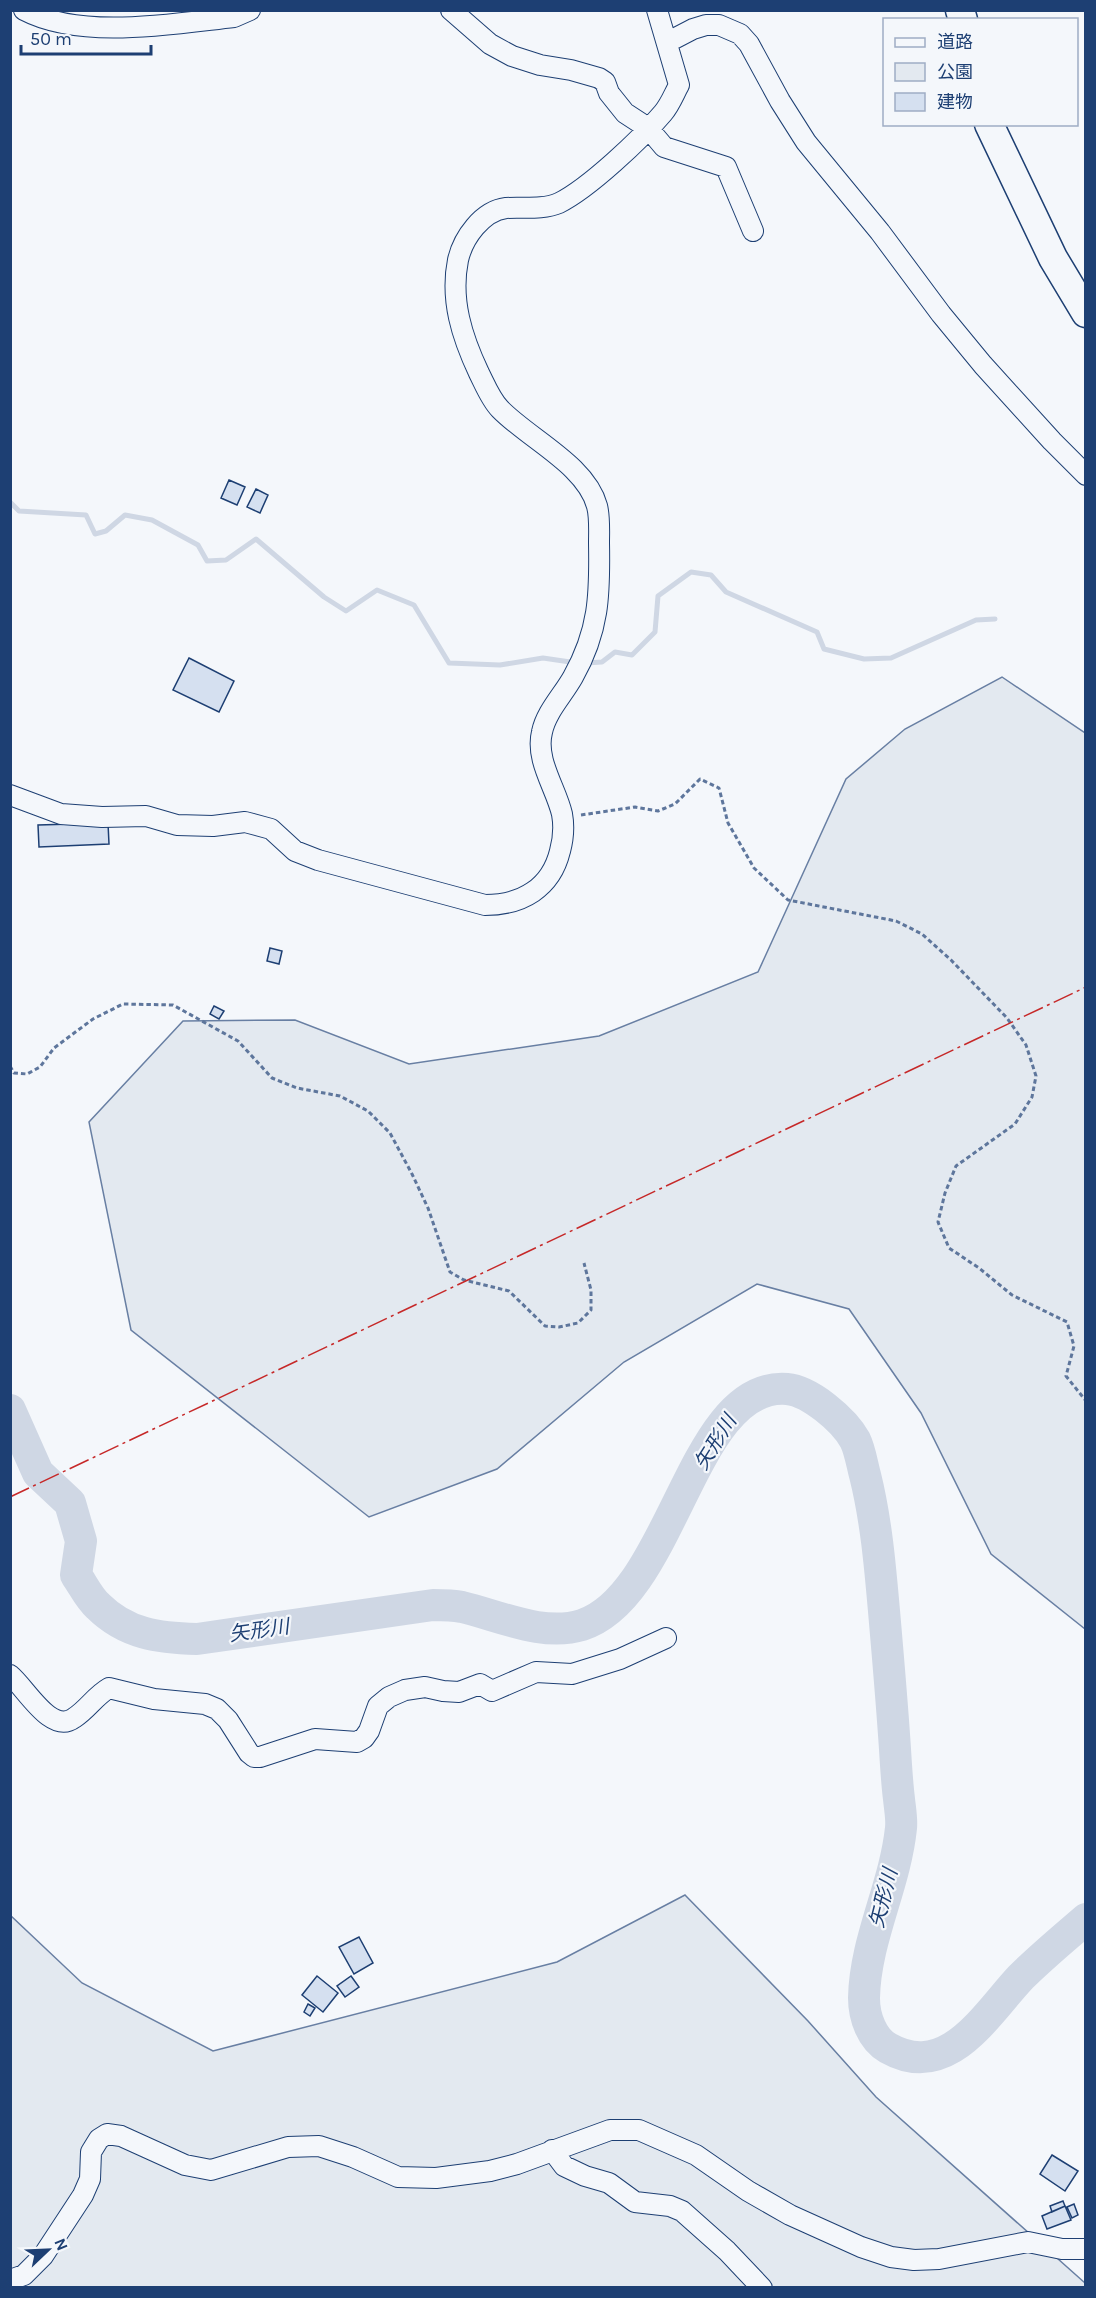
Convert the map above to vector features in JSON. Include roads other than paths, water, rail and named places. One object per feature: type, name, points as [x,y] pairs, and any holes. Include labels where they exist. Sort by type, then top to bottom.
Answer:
[{"type":"highway","points":[[990,126],[1053,258],[1086,313]]},
{"type":"highway","points":[[1006,126],[1051,220],[1086,282]]},
{"type":"street","points":[[24,10],[65,24],[120,28],[164,18],[234,17],[250,10]]},
{"type":"street","points":[[451,10],[490,44],[512,56],[540,65],[599,78],[605,82],[609,93],[625,113],[648,128],[664,147],[726,167],[753,231]]},
{"type":"street","points":[[10,795],[61,814],[102,817],[146,816],[177,825],[213,826],[245,822],[271,829],[295,851],[318,860],[485,905],[503,905],[526,897],[546,882],[562,843],[562,816],[541,753],[541,733],[548,716],[589,646],[597,618],[600,578],[597,507],[586,483],[573,469],[498,407],[486,387],[471,356],[455,301],[458,258],[469,233],[483,218],[502,208],[544,207],[558,203],[583,187],[611,164],[666,110],[679,85],[657,10]]},
{"type":"street","points":[[668,42],[706,25],[719,25],[740,34],[749,44],[780,101],[806,142],[880,232],[941,314],[1052,441],[1086,474]]},
{"type":"street","points":[[10,1675],[20,1683],[46,1714],[60,1722],[71,1721],[86,1710],[97,1695],[109,1688],[154,1699],[205,1704],[217,1709],[228,1720],[249,1753],[254,1757],[260,1757],[315,1739],[357,1742],[369,1731],[378,1706],[389,1696],[405,1690],[425,1687],[459,1692],[480,1684],[492,1691],[536,1672],[572,1674],[620,1659],[666,1638]]},
{"type":"street","points":[[10,2280],[24,2275],[43,2256],[83,2195],[90,2179],[91,2152],[99,2139],[107,2134],[120,2136],[185,2165],[211,2170],[288,2147],[319,2146],[398,2176],[436,2178],[490,2171],[517,2164],[610,2130],[639,2130],[696,2155],[748,2191],[790,2216],[861,2247],[891,2257],[914,2260],[939,2259],[1028,2242],[1062,2249],[1086,2249]]},
{"type":"street","points":[[552,2150],[564,2166],[585,2176],[609,2183],[635,2202],[670,2206],[682,2211],[728,2251],[762,2288]]},
{"type":"waterway","points":[[10,502],[19,511],[86,515],[95,534],[106,531],[125,515],[152,520],[198,545],[207,561],[226,560],[256,539],[324,597],[346,611],[377,590],[414,605],[449,663],[500,665],[543,658],[577,663]]},
{"type":"waterway","points":[[586,663],[602,662],[615,652],[632,655],[655,632],[658,596],[691,572],[711,575],[726,592],[817,632],[824,649],[864,659],[891,658],[976,620],[995,619]]},
{"type":"waterway","name":"矢形川","points":[[10,1410],[38,1473],[70,1503],[81,1541],[76,1575],[92,1599],[120,1623],[144,1633],[197,1639],[433,1605],[462,1607],[537,1627],[552,1629],[582,1625],[613,1606],[639,1574],[662,1535],[704,1452],[727,1418],[754,1396],[787,1389],[806,1395],[835,1416],[855,1440],[869,1492],[879,1559],[901,1825],[898,1850],[869,1955],[866,1976],[864,2005],[873,2033],[888,2048],[910,2056],[929,2056],[947,2050],[979,2025],[1021,1977],[1086,1919]]}]
